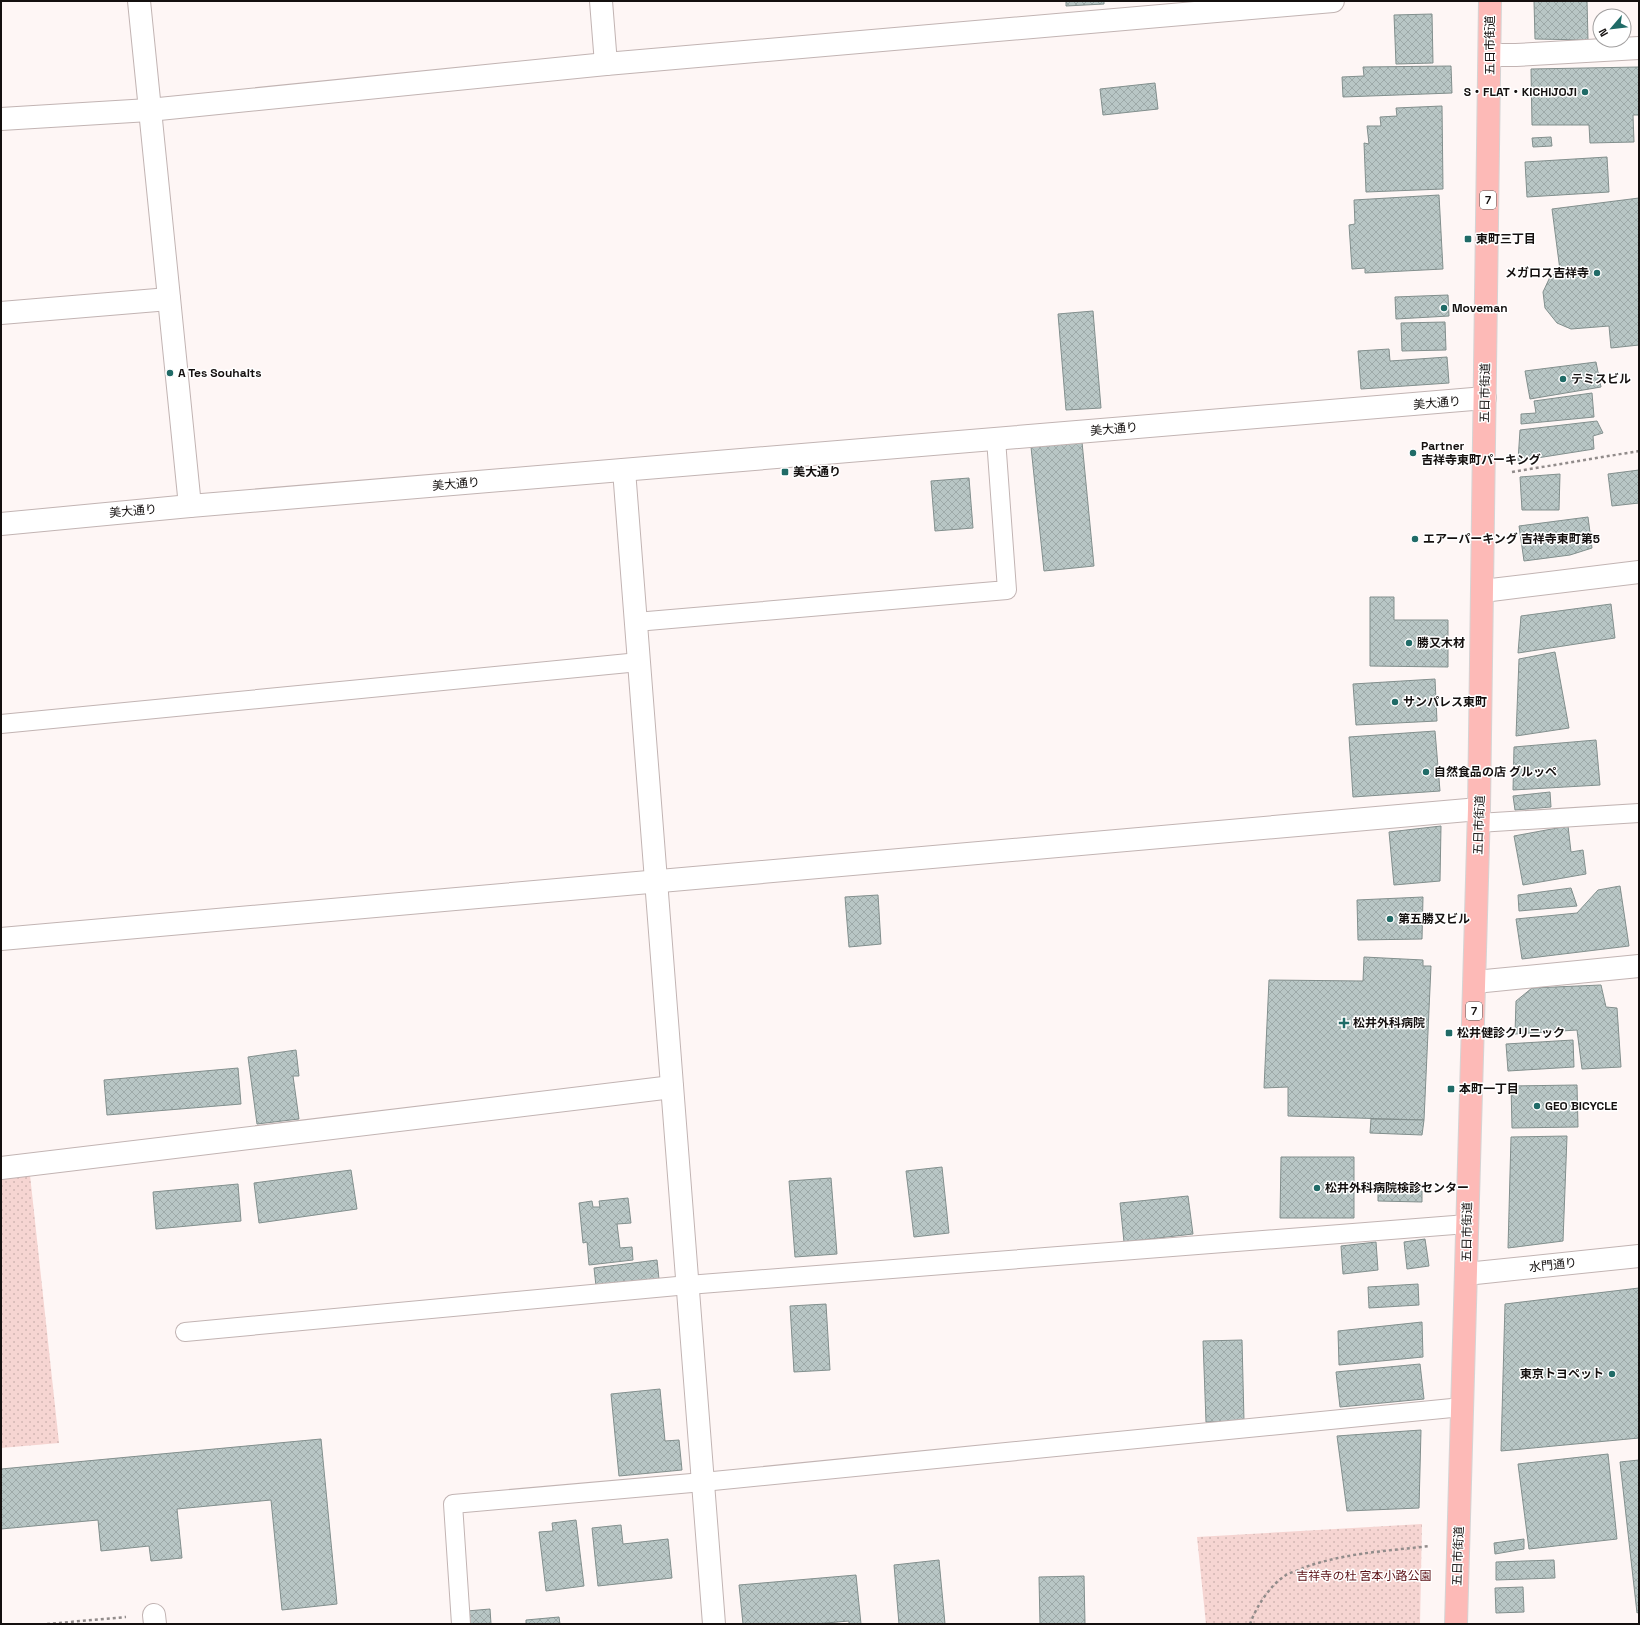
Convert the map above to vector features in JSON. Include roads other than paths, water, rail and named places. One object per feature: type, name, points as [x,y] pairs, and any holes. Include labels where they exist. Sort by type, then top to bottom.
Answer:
[{"type":"main road","name":"五日市街道","points":[[1456,1624],[1479,816],[1490,1]]},
{"type":"street","points":[[139,1],[190,506]]},
{"type":"street","points":[[601,1],[606,64]]},
{"type":"street","points":[[1,119],[149,110],[606,64],[1333,1]]},
{"type":"street","points":[[1490,55],[1639,48]]},
{"type":"street","points":[[1,313],[169,299]]},
{"type":"street","name":"美大通り","points":[[1,524],[190,506],[1485,398]]},
{"type":"street","points":[[624,470],[714,1624]]},
{"type":"street","points":[[1483,592],[1639,572]]},
{"type":"street","points":[[1,939],[656,880],[1479,816]]},
{"type":"street","points":[[1475,982],[1639,966]]},
{"type":"street","points":[[1,1168],[672,1087]]},
{"type":"street","name":"水門通り","points":[[1466,1274],[1639,1256]]},
{"type":"lane","points":[[636,622],[1007,590],[996,439]]},
{"type":"lane","points":[[1,724],[639,662]]},
{"type":"lane","points":[[1479,816],[1639,813]]},
{"type":"lane","points":[[185,1332],[688,1285],[1467,1224]]},
{"type":"lane","points":[[461,1624],[452,1504],[703,1482],[1462,1407]]},
{"type":"place","name":"S・FLAT・KICHIJOJI","points":[[1585,92]]},
{"type":"place","name":"東町三丁目","points":[[1468,239]]},
{"type":"place","name":"メガロス吉祥寺","points":[[1597,273]]},
{"type":"place","name":"Moveman","points":[[1444,308]]},
{"type":"place","name":"A Tes Souhaits","points":[[170,373]]},
{"type":"place","name":"テミスビル","points":[[1563,379]]},
{"type":"place","name":"Partner 吉祥寺東町パーキング","points":[[1413,453]]},
{"type":"place","name":"美大通り","points":[[785,472]]},
{"type":"place","name":"エアーパーキング 吉祥寺東町第5","points":[[1415,539]]},
{"type":"place","name":"勝又木材","points":[[1409,643]]},
{"type":"place","name":"サンパレス東町","points":[[1395,702]]},
{"type":"place","name":"自然食品の店 グルッペ","points":[[1426,772]]},
{"type":"place","name":"第五勝又ビル","points":[[1390,919]]},
{"type":"place","name":"松井外科病院","points":[[1344,1023]]},
{"type":"place","name":"松井健診クリニック","points":[[1449,1033]]},
{"type":"place","name":"本町一丁目","points":[[1451,1089]]},
{"type":"place","name":"GEO BICYCLE","points":[[1537,1106]]},
{"type":"place","name":"松井外科病院検診センター","points":[[1317,1188]]},
{"type":"place","name":"東京トヨペット","points":[[1612,1374]]},
{"type":"park label","name":"吉祥寺の杜 宮本小路公園","points":[[1364,1576]]}]
